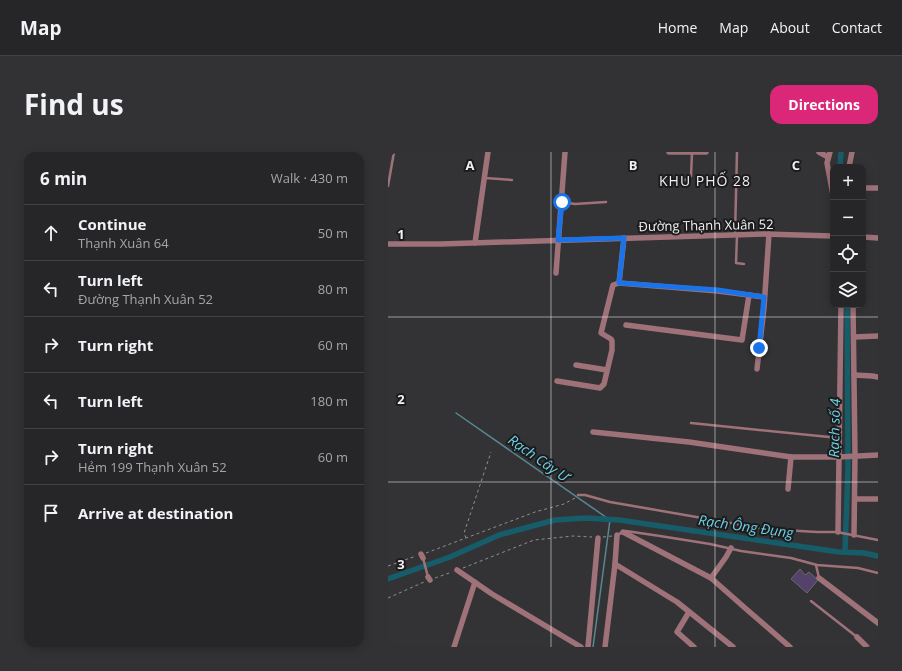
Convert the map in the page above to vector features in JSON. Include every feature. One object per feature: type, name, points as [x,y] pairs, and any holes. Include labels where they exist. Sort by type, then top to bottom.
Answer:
[{"type":"street","points":[[475,243],[488,152]]},
{"type":"street","points":[[556,273],[565,152]]},
{"type":"street","points":[[669,152],[706,152]]},
{"type":"street","points":[[819,152],[829,154],[828,163],[830,176]]},
{"type":"street","points":[[850,164],[852,152]]},
{"type":"street","points":[[866,188],[878,188]]},
{"type":"street","points":[[757,369],[769,234]]},
{"type":"street","name":"Đường Thạnh Xuân 52","points":[[388,244],[475,243],[769,234],[830,236]]},
{"type":"street","points":[[866,237],[878,238]]},
{"type":"street","points":[[619,283],[624,238]]},
{"type":"street","points":[[557,381],[600,388],[604,384],[612,350],[612,341],[601,333],[613,285],[619,283],[718,290],[764,297]]},
{"type":"street","points":[[626,325],[742,340],[748,295]]},
{"type":"street","points":[[838,532],[841,308]]},
{"type":"street","points":[[854,308],[854,535]]},
{"type":"street","points":[[854,337],[878,336]]},
{"type":"street","points":[[576,365],[607,370]]},
{"type":"street","points":[[854,375],[872,376],[878,378]]},
{"type":"street","points":[[593,432],[689,442],[791,457],[878,455]]},
{"type":"street","points":[[788,489],[791,457]]},
{"type":"street","points":[[854,499],[878,499]]},
{"type":"street","points":[[623,532],[705,573],[790,647]]},
{"type":"street","points":[[605,647],[615,564],[615,536]]},
{"type":"street","points":[[588,647],[599,538]]},
{"type":"street","points":[[711,578],[731,548]]},
{"type":"street","points":[[615,564],[677,602],[733,647]]},
{"type":"street","points":[[457,570],[581,647]]},
{"type":"street","points":[[819,578],[878,623]]},
{"type":"street","points":[[454,647],[475,582]]},
{"type":"street","points":[[689,612],[677,632],[694,647]]},
{"type":"street","points":[[857,638],[867,647]]},
{"type":"lane","points":[[388,186],[394,152]]},
{"type":"lane","points":[[681,180],[685,180],[691,176],[692,152]]},
{"type":"lane","points":[[737,152],[736,263],[744,264]]},
{"type":"lane","points":[[484,178],[512,180]]},
{"type":"lane","points":[[562,202],[575,204],[606,202]]},
{"type":"lane","points":[[691,423],[840,438]]},
{"type":"lane","points":[[578,495],[585,495],[610,502],[766,530],[838,532],[878,540]]},
{"type":"lane","points":[[615,536],[623,532],[660,536],[741,551],[791,558],[816,565],[858,568],[878,572]]},
{"type":"lane","points":[[422,556],[429,578]]},
{"type":"lane","points":[[816,565],[819,578]]},
{"type":"lane","points":[[811,601],[857,638]]},
{"type":"path","points":[[466,538],[464,533],[491,452]]},
{"type":"path","points":[[388,566],[422,556],[535,512],[571,501],[578,495]]},
{"type":"path","points":[[388,598],[429,578],[457,570],[534,540],[573,536],[599,538],[615,536]]},
{"type":"building","points":[[800,569],[805,575],[809,572],[818,580],[807,593],[791,579]]},
{"type":"waterway","name":"Rạch số 4","points":[[840,164],[841,152]]},
{"type":"waterway","name":"Rạch số 4","points":[[845,552],[848,469],[847,308]]},
{"type":"waterway","name":"Rạch Cây Ư","points":[[456,413],[610,520],[593,647]]},
{"type":"waterway","name":"Rạch Ông Đụng","points":[[388,579],[450,557],[499,535],[555,520],[586,518],[619,520],[839,552],[864,553],[878,556]]},
{"type":"district","name":"KHU PHỐ 28","points":[[705,180]]},
{"type":"route","points":[[562,202],[558,240],[624,238],[619,283],[718,290],[764,297],[759,348]]}]
